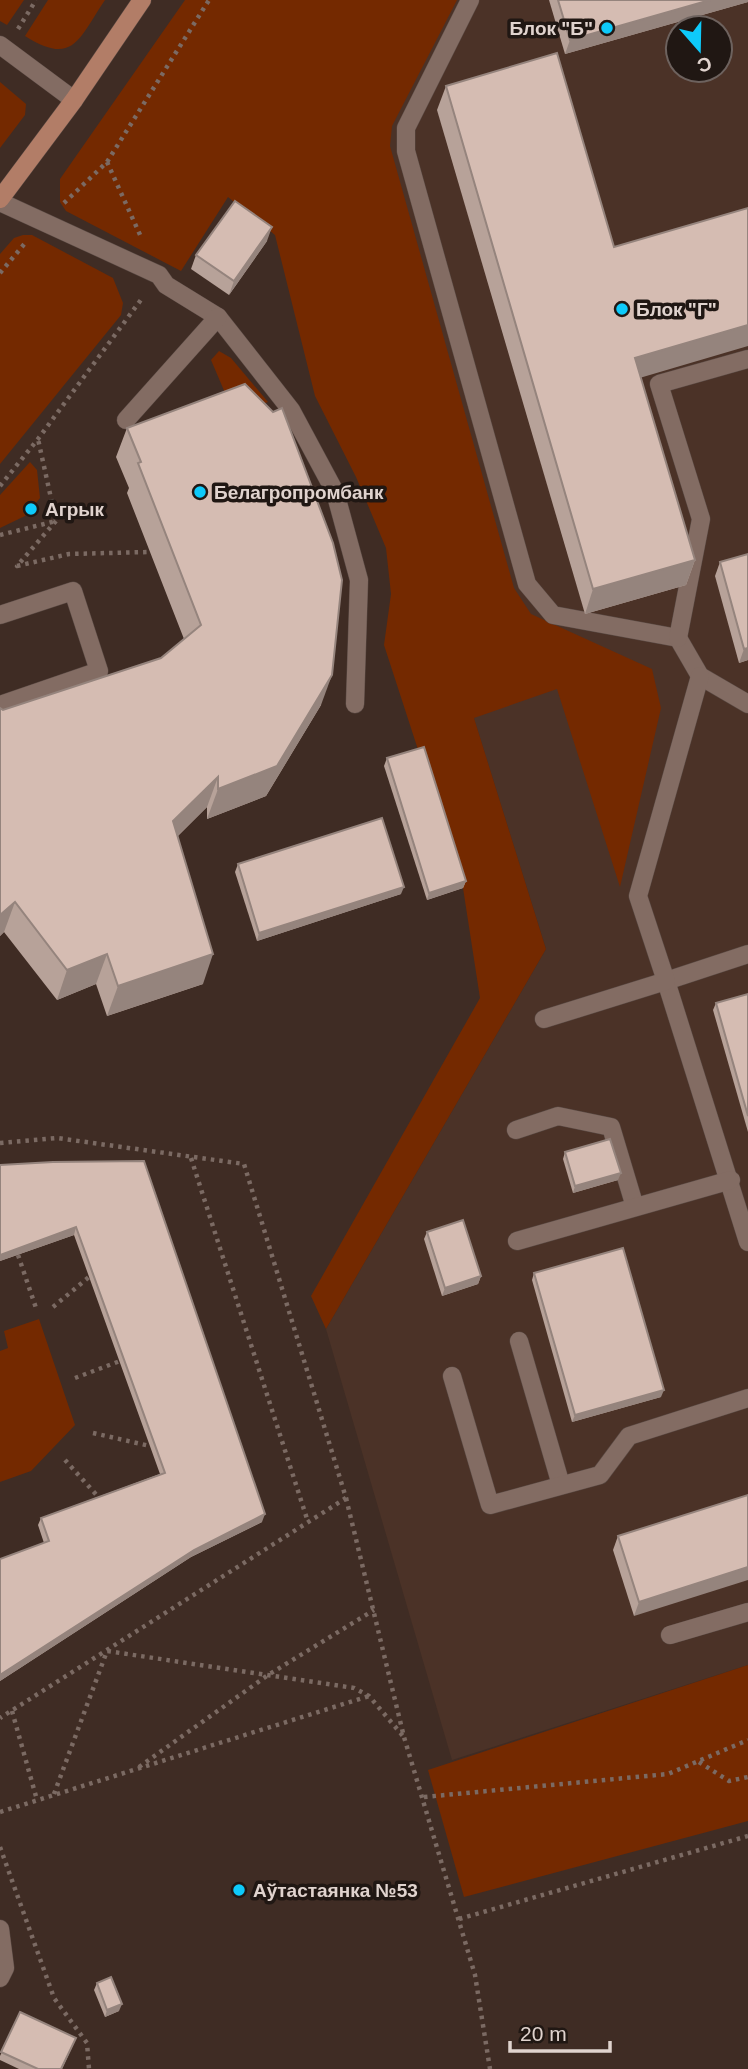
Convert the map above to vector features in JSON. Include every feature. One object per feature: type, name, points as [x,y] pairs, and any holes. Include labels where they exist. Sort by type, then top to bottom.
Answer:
[{"type":"main road","points":[[0,200],[74,100],[142,0]]},
{"type":"lane","points":[[470,0],[406,128],[406,151],[527,584],[553,615],[678,638]]},
{"type":"lane","points":[[0,45],[74,100]]},
{"type":"lane","points":[[0,200],[159,275],[166,285],[218,317],[291,410],[335,492],[359,580],[355,704]]},
{"type":"lane","points":[[126,421],[218,317]]},
{"type":"lane","points":[[748,359],[659,384],[701,519],[678,638],[700,676],[748,704]]},
{"type":"lane","points":[[0,615],[73,591],[99,671],[0,705]]},
{"type":"lane","points":[[700,676],[638,896],[731,1180],[748,1242]]},
{"type":"lane","points":[[544,1019],[748,954]]},
{"type":"lane","points":[[516,1130],[558,1116],[611,1127],[635,1207]]},
{"type":"lane","points":[[517,1241],[731,1180]]},
{"type":"lane","points":[[519,1341],[561,1485]]},
{"type":"lane","points":[[452,1376],[490,1505],[600,1475],[629,1436],[748,1398]]},
{"type":"lane","points":[[670,1635],[748,1612]]},
{"type":"lane","points":[[0,1929],[5,1968],[0,1978]]},
{"type":"path","points":[[0,273],[43,222],[107,162],[209,0]]},
{"type":"path","points":[[0,486],[159,275],[107,162]]},
{"type":"path","points":[[38,439],[55,522]]},
{"type":"path","points":[[0,535],[55,522]]},
{"type":"path","points":[[55,522],[18,566],[69,554],[149,552]]},
{"type":"path","points":[[0,1143],[57,1138],[244,1164],[346,1498],[404,1737],[475,1975],[490,2069]]},
{"type":"path","points":[[191,1158],[308,1522]]},
{"type":"path","points":[[18,1255],[36,1308]]},
{"type":"path","points":[[53,1307],[89,1277]]},
{"type":"path","points":[[75,1378],[120,1361]]},
{"type":"path","points":[[93,1433],[150,1446]]},
{"type":"path","points":[[65,1460],[103,1502]]},
{"type":"path","points":[[0,1718],[346,1498]]},
{"type":"path","points":[[135,1769],[268,1675],[374,1610]]},
{"type":"path","points":[[107,1651],[354,1688],[369,1696],[404,1737]]},
{"type":"path","points":[[54,1794],[107,1651]]},
{"type":"path","points":[[0,1812],[369,1696]]},
{"type":"path","points":[[12,1710],[37,1800]]},
{"type":"path","points":[[424,1797],[668,1774],[748,1740]]},
{"type":"path","points":[[698,1762],[729,1781],[748,1777]]},
{"type":"path","points":[[459,1919],[748,1836]]},
{"type":"path","points":[[0,1847],[54,1998],[87,2043],[89,2069]]},
{"type":"shaded area","points":[[0,0],[24,0],[7,25],[0,21]]},
{"type":"shaded area","points":[[48,0],[105,0],[74,44],[55,49],[25,36]]},
{"type":"shaded area","points":[[185,0],[457,0],[392,126],[390,146],[514,588],[531,614],[652,669],[661,708],[620,887],[557,689],[474,718],[546,949],[326,1329],[311,1296],[480,998],[463,888],[384,645],[391,594],[386,548],[356,477],[315,396],[275,235],[228,197],[181,271],[66,211],[60,202],[60,179]]},
{"type":"shaded area","points":[[414,0],[748,0],[748,1665],[452,1760],[326,1329],[546,949],[370,386],[321,170]]},
{"type":"shaded area","points":[[0,82],[26,104],[25,115],[0,148]]},
{"type":"shaded area","points":[[32,235],[113,278],[123,303],[121,315],[0,464],[0,254],[14,238]]},
{"type":"shaded area","points":[[219,351],[231,358],[268,402],[234,414],[211,360]]},
{"type":"shaded area","points":[[30,462],[37,470],[40,498],[25,516],[0,528],[0,495]]},
{"type":"shaded area","points":[[39,1319],[75,1425],[31,1471],[0,1482],[0,1351],[8,1348],[4,1331]]},
{"type":"shaded area","points":[[748,1665],[748,1821],[464,1897],[428,1770]]},
{"type":"building","points":[[558,0],[710,0],[570,40]]},
{"type":"building","name":"Блок \"Г\"","points":[[557,53],[614,247],[748,208],[748,325],[635,358],[695,560],[593,589],[446,86]]},
{"type":"building","points":[[235,201],[272,227],[234,281],[196,255]]},
{"type":"building","points":[[245,384],[273,412],[282,408],[333,543],[342,580],[332,675],[277,766],[218,789],[218,777],[173,821],[213,954],[118,986],[107,954],[67,970],[15,902],[0,915],[0,708],[3,710],[161,658],[201,625],[127,428]]},
{"type":"building","points":[[748,554],[748,648],[744,649],[720,562]]},
{"type":"building","points":[[424,747],[466,881],[429,893],[387,758]]},
{"type":"building","points":[[382,818],[404,887],[259,933],[238,864]]},
{"type":"building","points":[[748,994],[748,1116],[716,1003]]},
{"type":"building","points":[[610,1139],[621,1173],[575,1186],[565,1152]]},
{"type":"building","points":[[144,1161],[265,1514],[194,1550],[0,1675],[0,1559],[49,1541],[41,1518],[165,1473],[76,1227],[0,1255],[0,1165]]},
{"type":"building","points":[[463,1220],[481,1276],[445,1288],[427,1232]]},
{"type":"building","points":[[623,1248],[664,1390],[575,1415],[534,1273]]},
{"type":"building","points":[[748,1495],[748,1567],[639,1602],[618,1536]]},
{"type":"building","points":[[111,1977],[122,2004],[107,2010],[97,1983]]},
{"type":"building","points":[[20,2012],[76,2038],[61,2069],[38,2069],[1,2052]]},
{"type":"place","name":"Блок \"Б\"","points":[[607,28]]},
{"type":"place","name":"Блок \"Г\"","points":[[622,309]]},
{"type":"place","name":"Белагропромбанк","points":[[200,492]]},
{"type":"place","name":"Агрык","points":[[31,509]]},
{"type":"place","name":"Аўтастаянка №53","points":[[239,1890]]}]
